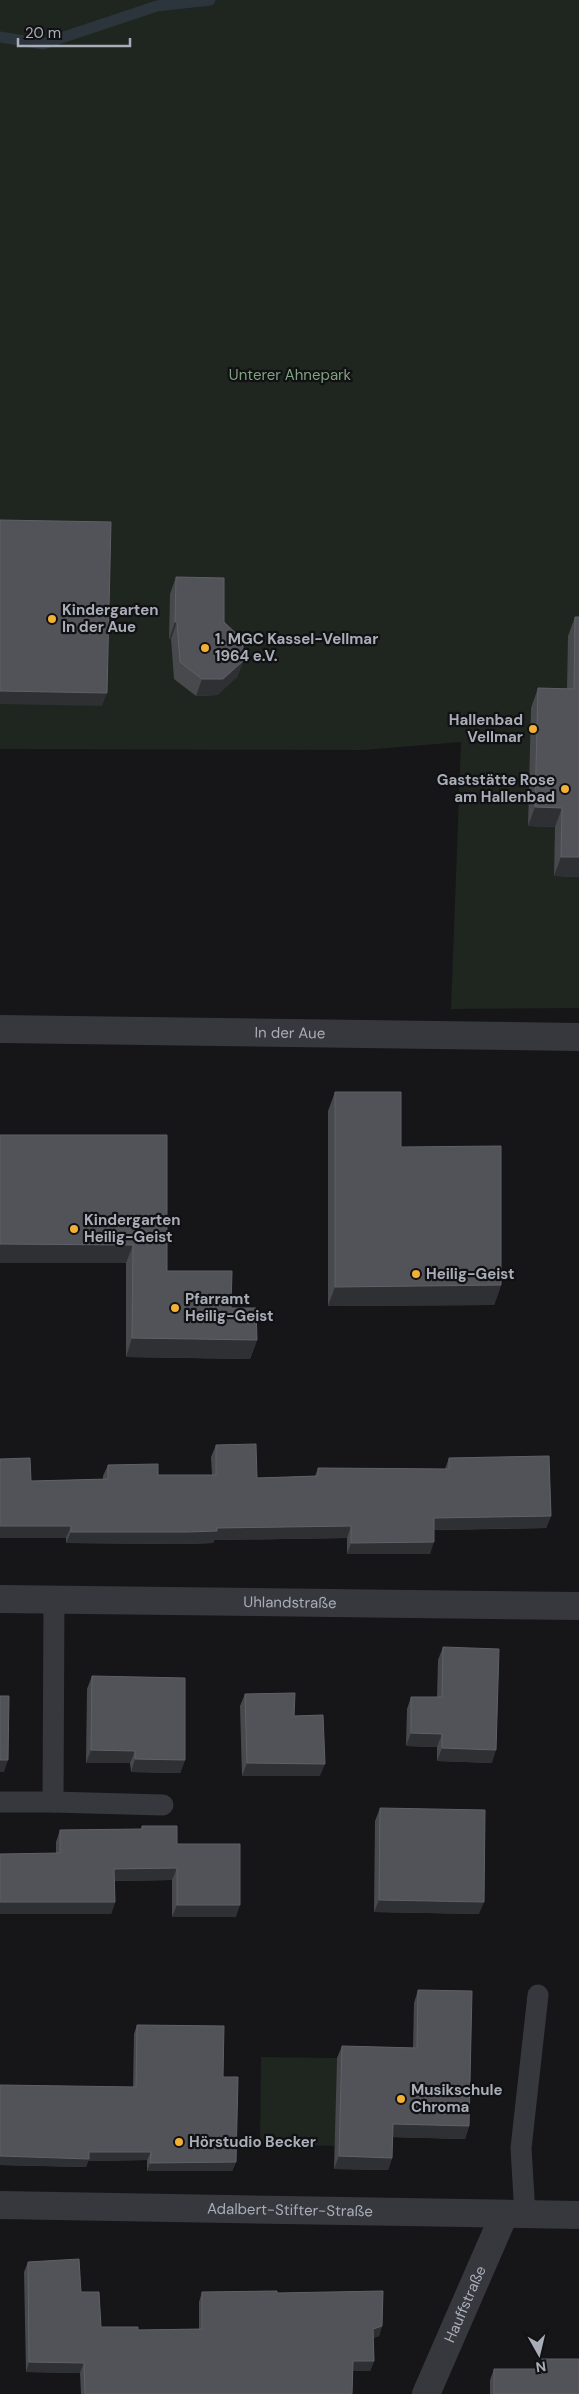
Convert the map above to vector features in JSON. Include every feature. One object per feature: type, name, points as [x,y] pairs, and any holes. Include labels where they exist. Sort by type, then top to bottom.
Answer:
[{"type":"street","name":"In der Aue","points":[[0,1029],[579,1037]]},
{"type":"street","name":"Uhlandstraße","points":[[0,1599],[579,1606]]},
{"type":"street","name":"Adalbert-Stifter-Straße","points":[[0,2205],[579,2215]]},
{"type":"street","name":"Hauffstraße","points":[[426,2394],[514,2215]]},
{"type":"lane","points":[[53,1802],[54,1600]]},
{"type":"lane","points":[[0,1802],[163,1805]]},
{"type":"lane","points":[[514,2215],[538,1995]]},
{"type":"green space","name":"Unterer Ahnepark","points":[[0,0],[579,0],[579,1008],[451,1009],[461,742],[363,750],[0,749]]},
{"type":"green space","points":[[261,2057],[337,2058],[336,2146],[260,2144]]},
{"type":"building","name":"Kindergarten In der Aue","points":[[0,520],[111,522],[107,693],[0,691]]},
{"type":"building","name":"1. MGC Kassel-Vellmar 1964 e.V.","points":[[176,577],[224,578],[224,622],[243,640],[243,661],[223,679],[202,679],[180,662],[177,622],[175,622]]},
{"type":"building","name":"Hallenbad Vellmar","points":[[575,617],[579,617],[579,857],[561,857],[562,808],[535,807],[538,688],[574,689]]},
{"type":"building","points":[[335,1092],[401,1092],[401,1147],[501,1146],[501,1285],[335,1287]]},
{"type":"building","points":[[0,1135],[167,1135],[167,1271],[232,1271],[231,1308],[256,1308],[257,1340],[132,1338],[133,1245],[0,1244]]},
{"type":"building","points":[[256,1444],[257,1478],[318,1476],[318,1468],[449,1469],[449,1458],[549,1456],[551,1516],[434,1518],[434,1542],[351,1543],[351,1526],[217,1528],[217,1531],[188,1532],[71,1532],[71,1526],[0,1526],[0,1459],[30,1458],[31,1481],[108,1479],[108,1465],[158,1464],[158,1475],[216,1475],[216,1445]]},
{"type":"building","points":[[443,1647],[499,1649],[496,1750],[442,1748],[442,1734],[411,1733],[411,1697],[442,1697]]},
{"type":"building","points":[[92,1676],[185,1678],[185,1760],[135,1759],[135,1751],[91,1750]]},
{"type":"building","points":[[295,1693],[294,1716],[323,1715],[325,1764],[247,1763],[245,1694]]},
{"type":"building","points":[[0,1696],[9,1696],[8,1760],[0,1760]]},
{"type":"building","points":[[380,1808],[485,1810],[484,1902],[379,1900]]},
{"type":"building","points":[[142,1826],[177,1826],[177,1844],[240,1844],[240,1905],[177,1905],[177,1868],[114,1869],[115,1902],[0,1902],[0,1854],[60,1853],[60,1830],[142,1829]]},
{"type":"building","name":"Musikschule Chroma","points":[[418,1990],[472,1991],[469,2126],[393,2124],[392,2158],[339,2156],[342,2046],[417,2048]]},
{"type":"building","points":[[137,2025],[224,2026],[223,2077],[238,2077],[236,2162],[150,2163],[151,2152],[89,2152],[89,2159],[0,2156],[0,2085],[136,2087]]},
{"type":"building","points":[[79,2259],[81,2292],[99,2292],[101,2327],[138,2327],[138,2330],[202,2329],[202,2292],[383,2291],[382,2326],[373,2329],[374,2361],[353,2361],[352,2394],[85,2394],[84,2363],[29,2362],[28,2262]]},
{"type":"building","points":[[539,2359],[579,2359],[579,2394],[494,2394],[494,2369],[538,2369]]},
{"type":"waterway","points":[[0,37],[43,44],[157,6],[210,0]]},
{"type":"place","name":"Kindergarten In der Aue","points":[[52,619]]},
{"type":"place","name":"1. MGC Kassel-Vellmar 1964 e.V.","points":[[205,648]]},
{"type":"place","name":"Hallenbad Vellmar","points":[[533,729]]},
{"type":"place","name":"Gaststätte Rose am Hallenbad","points":[[565,789]]},
{"type":"place","name":"Kindergarten Heilig-Geist","points":[[74,1229]]},
{"type":"place","name":"Heilig-Geist","points":[[416,1274]]},
{"type":"place","name":"Pfarramt Heilig-Geist","points":[[175,1308]]},
{"type":"place","name":"Musikschule Chroma","points":[[401,2099]]},
{"type":"place","name":"Hörstudio Becker","points":[[179,2142]]}]
